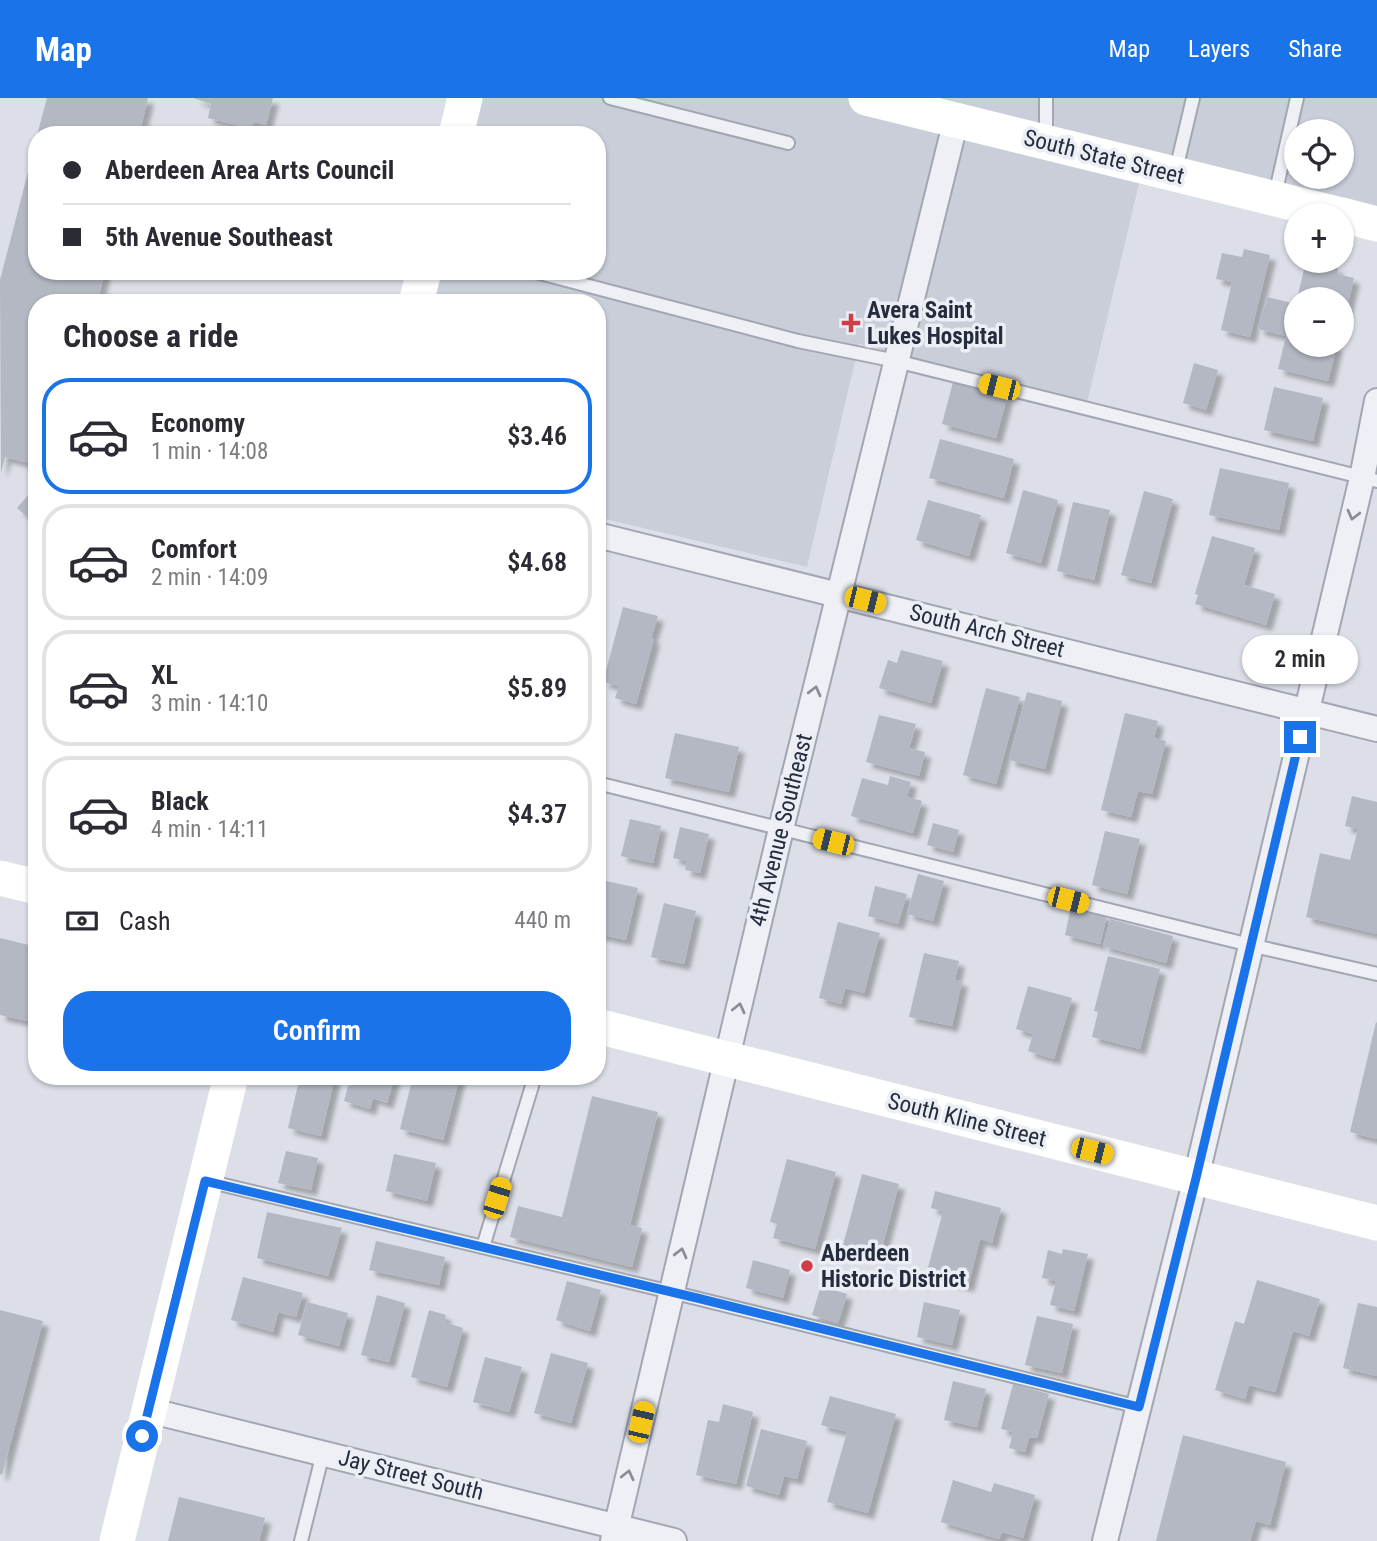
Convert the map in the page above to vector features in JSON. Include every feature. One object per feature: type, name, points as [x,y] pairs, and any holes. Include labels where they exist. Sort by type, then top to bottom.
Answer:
[{"type":"street","points":[[458,126],[465,98]]},
{"type":"street","name":"South State Street","points":[[866,98],[1291,203]]},
{"type":"street","name":"4th Avenue Southeast","points":[[614,1534],[781,829],[956,120]]},
{"type":"street","name":"South State Street","points":[[1354,218],[1377,224]]},
{"type":"street","points":[[1105,1541],[1196,1178],[1306,711],[1370,479],[1377,401]]},
{"type":"street","name":"South Arch Street","points":[[606,537],[1377,729]]},
{"type":"street","points":[[0,878],[28,885]]},
{"type":"street","name":"South Kline Street","points":[[606,1028],[1377,1223]]},
{"type":"street","points":[[117,1541],[229,1085]]},
{"type":"street","name":"Jay Street South","points":[[148,1410],[323,1453],[614,1534],[674,1541]]},
{"type":"lane","points":[[610,98],[788,144]]},
{"type":"lane","points":[[1046,98],[1046,142]]},
{"type":"lane","points":[[1175,174],[1193,98]]},
{"type":"lane","points":[[1274,199],[1297,98]]},
{"type":"lane","points":[[566,280],[797,341],[895,361],[1370,479]]},
{"type":"lane","points":[[606,785],[1377,974]]},
{"type":"lane","points":[[482,1247],[531,1085]]},
{"type":"lane","points":[[205,1181],[1139,1407]]},
{"type":"lane","points":[[301,1541],[323,1453]]},
{"type":"shaded area","name":"Avera Saint Lukes Hospital","points":[[479,98],[1377,98],[1377,209],[1299,189],[1354,189],[1354,119],[1284,119],[1284,185],[1147,150],[1086,407],[859,344],[807,567],[606,519],[606,294],[432,294],[435,280],[606,280],[606,126],[472,126]]},
{"type":"building","points":[[47,98],[148,98],[141,126],[39,126]]},
{"type":"building","points":[[193,98],[273,98],[266,125],[255,122],[251,126],[241,126],[208,118],[211,104]]},
{"type":"building","points":[[28,172],[28,280],[103,280],[99,294],[28,294],[28,463],[5,457],[1,473],[0,280]]},
{"type":"building","points":[[1244,249],[1270,255],[1250,337],[1221,330],[1232,282],[1216,279],[1222,253],[1242,257]]},
{"type":"building","points":[[1303,273],[1337,273],[1354,278],[1352,287],[1300,287]]},
{"type":"building","points":[[1267,297],[1284,301],[1284,336],[1258,329]]},
{"type":"building","points":[[1284,344],[1284,357],[1334,357],[1328,381],[1278,369]]},
{"type":"building","points":[[1194,363],[1218,370],[1206,410],[1183,403]]},
{"type":"building","points":[[953,382],[1007,397],[996,438],[942,424]]},
{"type":"building","points":[[1274,387],[1323,398],[1313,441],[1264,430]]},
{"type":"building","points":[[940,439],[1014,459],[1004,498],[929,478]]},
{"type":"building","points":[[1220,468],[1289,483],[1279,530],[1209,515]]},
{"type":"building","points":[[1023,490],[1058,500],[1041,563],[1006,553]]},
{"type":"building","points":[[1144,491],[1173,499],[1151,583],[1121,575]]},
{"type":"building","points":[[28,495],[28,517],[17,508]]},
{"type":"building","points":[[928,500],[981,515],[969,556],[916,540]]},
{"type":"building","points":[[1073,502],[1110,510],[1094,580],[1057,571]]},
{"type":"building","points":[[1212,536],[1255,548],[1244,585],[1275,594],[1266,625],[1195,604],[1198,595],[1195,594]]},
{"type":"building","points":[[623,607],[658,616],[636,704],[615,698],[619,686],[606,683],[606,671]]},
{"type":"building","points":[[901,650],[943,661],[931,703],[879,688],[888,660],[897,663]]},
{"type":"building","points":[[986,688],[1020,697],[996,784],[963,775]]},
{"type":"building","points":[[1027,692],[1062,701],[1045,769],[1009,760]]},
{"type":"building","points":[[1125,713],[1158,721],[1154,738],[1166,741],[1152,794],[1138,791],[1131,817],[1101,810]]},
{"type":"building","points":[[879,715],[916,724],[909,748],[925,752],[919,776],[866,762]]},
{"type":"building","points":[[675,733],[739,747],[729,792],[665,778]]},
{"type":"building","points":[[890,776],[911,782],[907,797],[922,801],[913,833],[851,816],[862,778],[888,785]]},
{"type":"building","points":[[1352,796],[1377,802],[1377,934],[1306,917],[1320,853],[1350,860],[1358,829],[1345,826]]},
{"type":"building","points":[[630,819],[661,826],[653,863],[621,856]]},
{"type":"building","points":[[933,823],[959,830],[953,852],[927,845]]},
{"type":"building","points":[[680,827],[709,834],[700,873],[685,870],[687,861],[673,858]]},
{"type":"building","points":[[1105,831],[1140,839],[1127,894],[1092,885]]},
{"type":"building","points":[[918,874],[944,881],[933,921],[907,914]]},
{"type":"building","points":[[606,881],[638,888],[626,940],[606,936]]},
{"type":"building","points":[[875,886],[907,894],[898,924],[868,916]]},
{"type":"building","points":[[664,903],[696,911],[684,964],[651,957]]},
{"type":"building","points":[[1071,906],[1107,915],[1100,944],[1065,935]]},
{"type":"building","points":[[1110,919],[1173,936],[1166,963],[1103,946]]},
{"type":"building","points":[[838,922],[880,933],[864,993],[845,988],[841,1004],[819,998]]},
{"type":"building","points":[[0,938],[28,945],[28,1021],[0,1015]]},
{"type":"building","points":[[924,953],[959,961],[955,980],[962,981],[952,1026],[909,1017]]},
{"type":"building","points":[[1108,956],[1160,969],[1140,1049],[1092,1037],[1098,1012],[1094,1011]]},
{"type":"building","points":[[1028,986],[1072,998],[1054,1059],[1028,1051],[1033,1034],[1016,1029]]},
{"type":"building","points":[[1377,1023],[1377,1139],[1350,1132]]},
{"type":"building","points":[[298,1085],[333,1085],[321,1136],[288,1128]]},
{"type":"building","points":[[348,1085],[392,1085],[387,1103],[373,1098],[370,1109],[344,1101]]},
{"type":"building","points":[[411,1085],[458,1085],[443,1140],[400,1129]]},
{"type":"building","points":[[592,1096],[658,1112],[630,1225],[642,1228],[632,1267],[510,1237],[518,1206],[562,1217]]},
{"type":"building","points":[[286,1151],[318,1158],[311,1190],[278,1183]]},
{"type":"building","points":[[394,1154],[436,1163],[427,1201],[386,1191]]},
{"type":"building","points":[[787,1159],[836,1172],[815,1249],[773,1238],[777,1224],[770,1222]]},
{"type":"building","points":[[862,1174],[899,1184],[880,1255],[843,1245]]},
{"type":"building","points":[[935,1191],[1001,1208],[992,1243],[980,1239],[968,1286],[926,1275],[943,1211],[931,1208]]},
{"type":"building","points":[[267,1212],[342,1228],[328,1276],[257,1258]]},
{"type":"building","points":[[376,1241],[445,1257],[439,1285],[369,1270]]},
{"type":"building","points":[[1063,1249],[1088,1254],[1074,1311],[1050,1305],[1056,1281],[1042,1278],[1048,1250],[1062,1254]]},
{"type":"building","points":[[753,1260],[790,1270],[783,1298],[746,1288]]},
{"type":"building","points":[[243,1277],[303,1293],[296,1317],[278,1312],[273,1332],[231,1320]]},
{"type":"building","points":[[1257,1280],[1320,1299],[1309,1336],[1293,1331],[1275,1392],[1249,1385],[1245,1399],[1215,1390],[1235,1321],[1244,1324]]},
{"type":"building","points":[[567,1281],[601,1290],[590,1331],[556,1320]]},
{"type":"building","points":[[821,1286],[847,1294],[838,1323],[812,1315]]},
{"type":"building","points":[[377,1295],[405,1303],[389,1362],[361,1355]]},
{"type":"building","points":[[307,1302],[348,1313],[339,1346],[298,1335]]},
{"type":"building","points":[[924,1302],[960,1310],[952,1345],[917,1337]]},
{"type":"building","points":[[1358,1303],[1377,1307],[1377,1376],[1343,1368]]},
{"type":"building","points":[[0,1310],[43,1321],[2,1475],[0,1474]]},
{"type":"building","points":[[429,1310],[446,1315],[444,1322],[463,1328],[447,1387],[411,1377]]},
{"type":"building","points":[[1037,1316],[1073,1324],[1062,1373],[1025,1365]]},
{"type":"building","points":[[551,1353],[588,1363],[571,1423],[534,1413]]},
{"type":"building","points":[[485,1357],[522,1367],[509,1412],[473,1402]]},
{"type":"building","points":[[953,1381],[986,1389],[977,1427],[944,1420]]},
{"type":"building","points":[[1013,1384],[1049,1394],[1037,1438],[1029,1437],[1025,1452],[1009,1448],[1013,1432],[1001,1429]]},
{"type":"building","points":[[830,1396],[896,1414],[868,1513],[827,1502],[847,1432],[821,1425]]},
{"type":"building","points":[[723,1404],[753,1412],[736,1484],[696,1475],[708,1420],[719,1422]]},
{"type":"building","points":[[761,1429],[807,1441],[797,1479],[784,1476],[779,1495],[746,1486]]},
{"type":"building","points":[[1183,1435],[1286,1462],[1270,1525],[1256,1521],[1250,1541],[1156,1541]]},
{"type":"building","points":[[953,1480],[991,1492],[994,1483],[1035,1495],[1023,1538],[1002,1532],[999,1539],[941,1522]]},
{"type":"building","points":[[179,1497],[265,1518],[259,1541],[168,1541]]},
{"type":"place","name":"Avera Saint Lukes Hospital","points":[[851,323]]},
{"type":"place","name":"Aberdeen Historic District","points":[[807,1266]]},
{"type":"route","points":[[142,1436],[205,1181],[1139,1407],[1300,737]]}]
